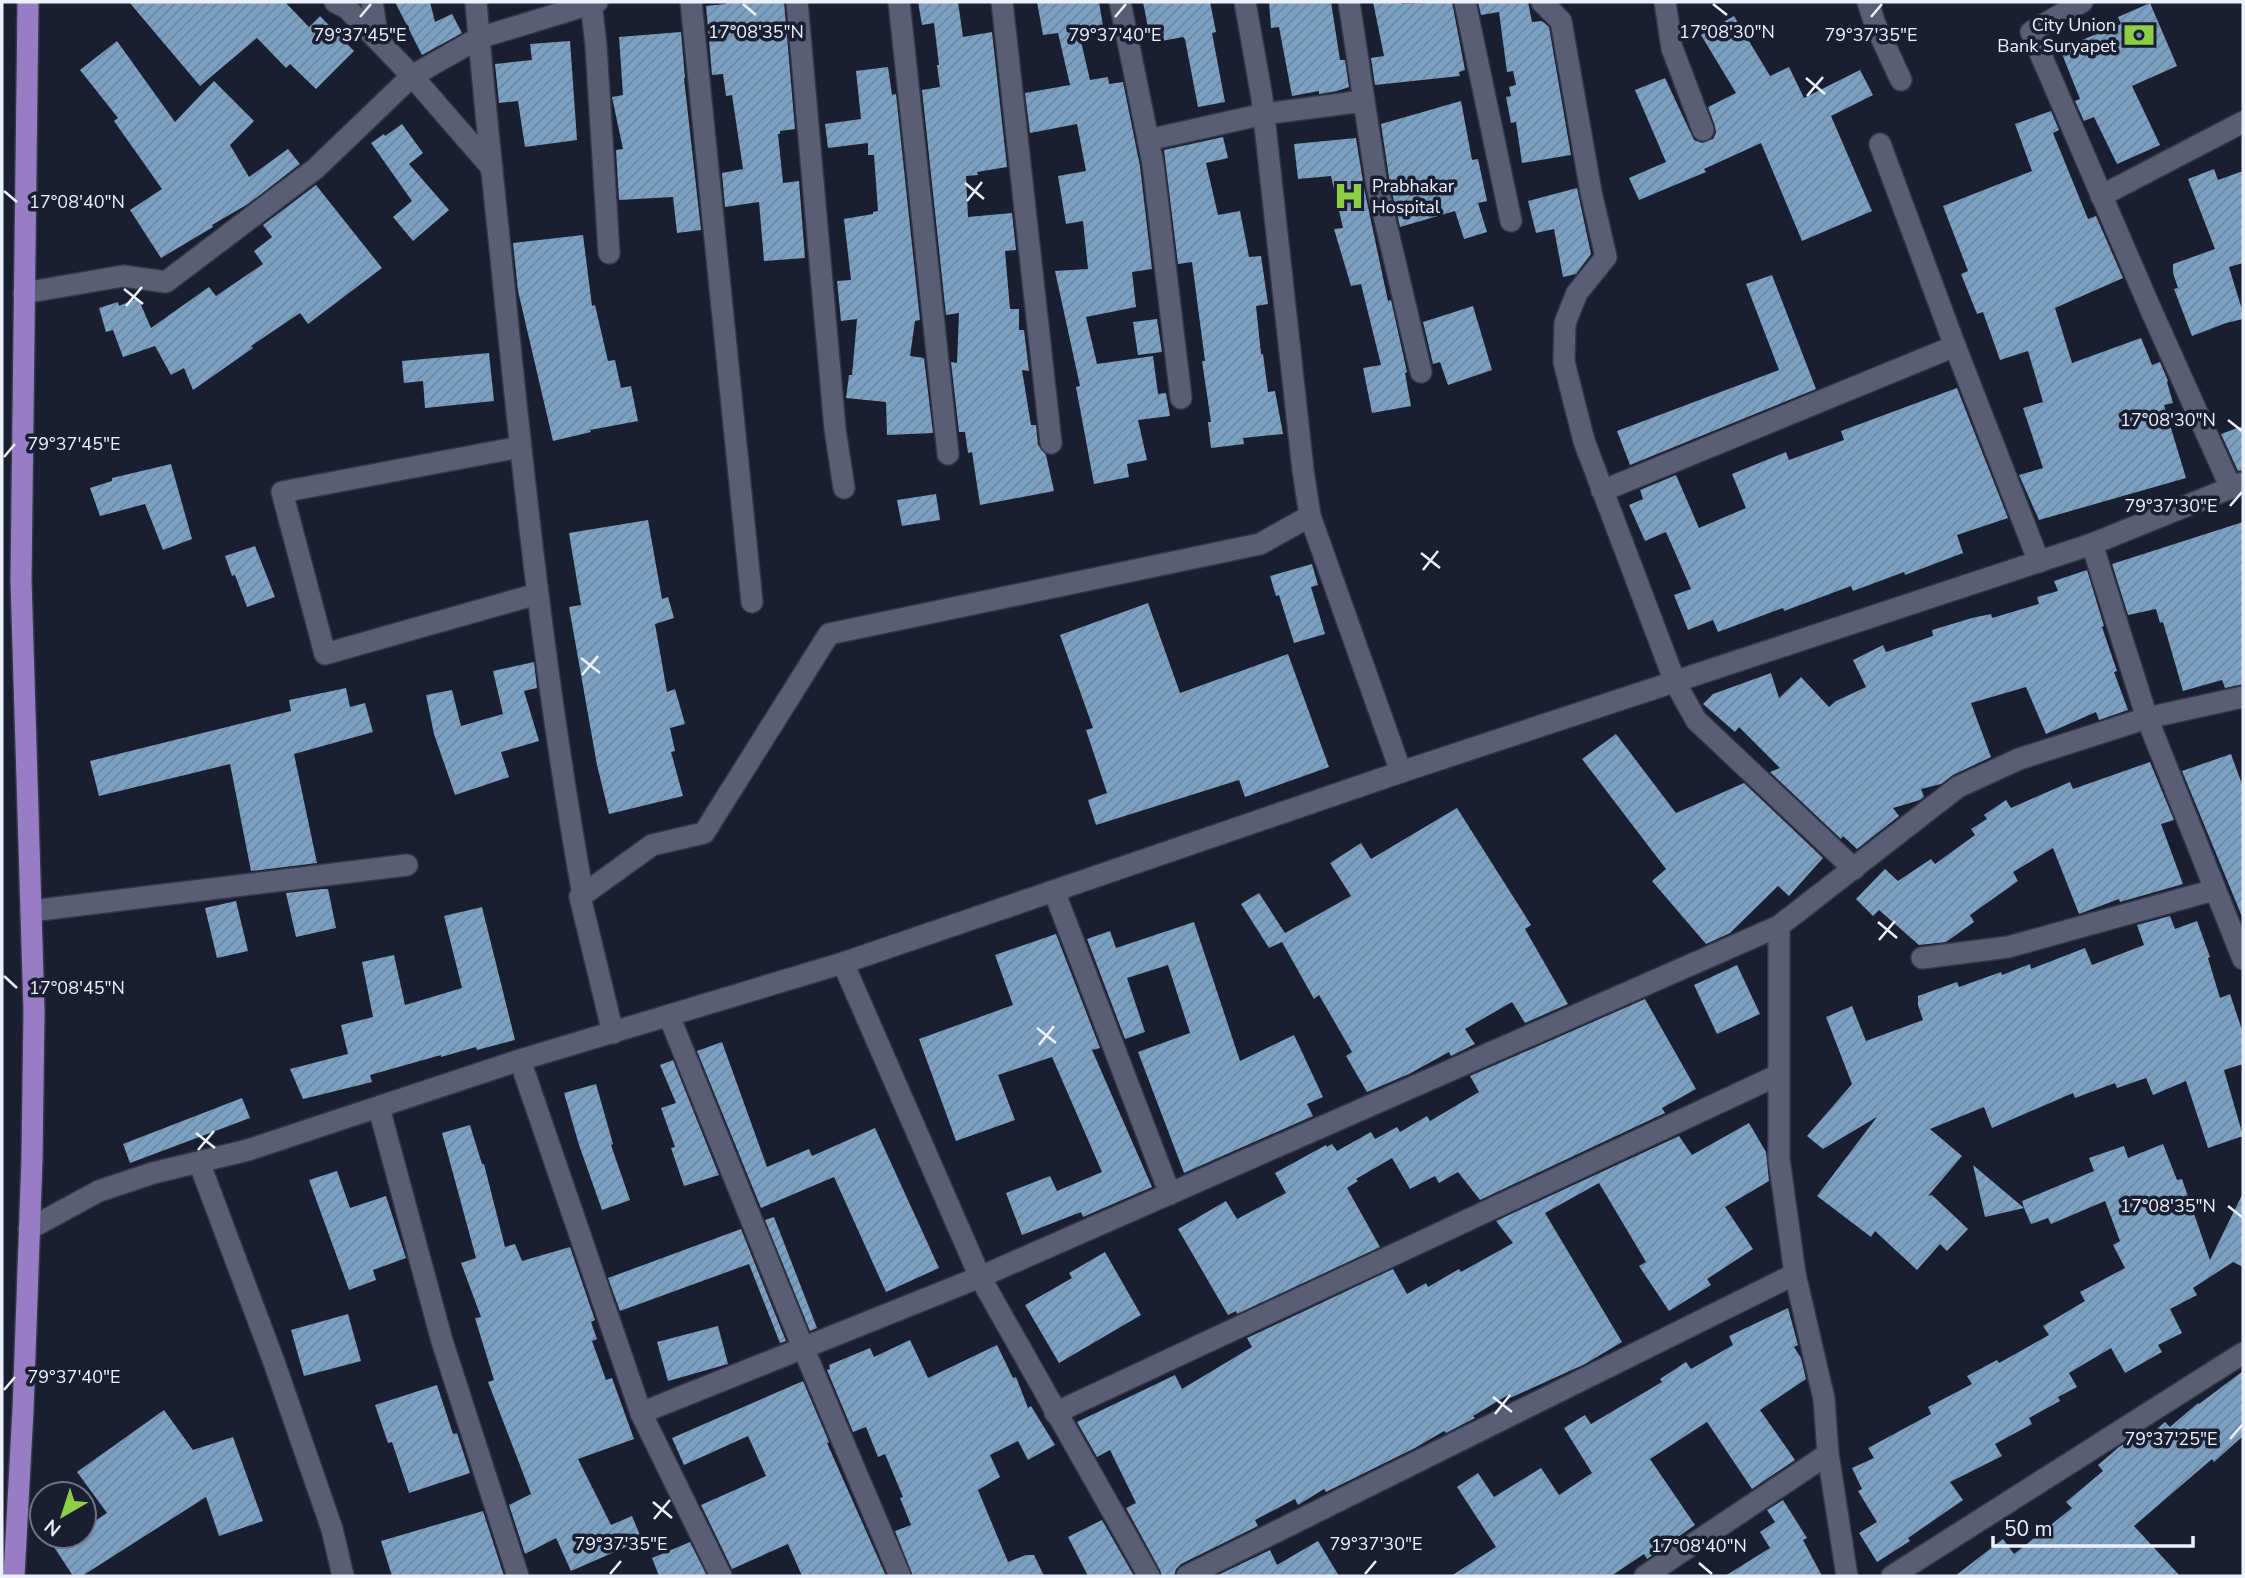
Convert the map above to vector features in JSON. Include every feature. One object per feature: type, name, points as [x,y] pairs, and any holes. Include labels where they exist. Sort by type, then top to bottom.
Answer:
[{"type":"main road","points":[[14,1576],[32,1159],[34,1011],[21,580],[28,2]]},
{"type":"street","points":[[335,2],[347,8],[378,40],[492,168]]},
{"type":"street","points":[[372,2],[378,40]]},
{"type":"street","points":[[476,2],[537,594],[567,807],[583,895]]},
{"type":"street","points":[[24,293],[123,276],[166,282],[315,169],[412,76],[478,38],[593,2],[608,253]]},
{"type":"street","points":[[691,2],[752,602]]},
{"type":"street","points":[[797,2],[835,429],[844,488]]},
{"type":"street","points":[[899,2],[948,454]]},
{"type":"street","points":[[1002,2],[1051,443]]},
{"type":"street","points":[[1120,2],[1153,164],[1181,398]]},
{"type":"street","points":[[1245,2],[1264,114],[1310,516],[1401,772]]},
{"type":"street","points":[[1349,2],[1377,186],[1421,372]]},
{"type":"street","points":[[1465,2],[1511,221]]},
{"type":"street","points":[[1542,2],[1561,21],[1591,192],[1606,257],[1577,293],[1565,323],[1564,362],[1584,441],[1675,682],[1696,720],[1854,869]]},
{"type":"street","points":[[1665,2],[1672,48],[1703,130]]},
{"type":"street","points":[[1868,2],[1875,24],[1901,80]]},
{"type":"street","points":[[29,1229],[99,1191],[153,1172],[248,1150],[520,1060],[843,963],[1401,772],[2092,544],[2237,486],[2151,310],[2031,32],[2082,2]]},
{"type":"street","points":[[1148,140],[1264,114],[1364,101]]},
{"type":"street","points":[[2101,196],[2243,122]]},
{"type":"street","points":[[1880,144],[2039,562]]},
{"type":"street","points":[[1602,491],[1955,346]]},
{"type":"street","points":[[520,447],[282,492],[325,654],[537,594]]},
{"type":"street","points":[[613,1033],[580,897],[652,845],[704,833],[828,635],[1260,544],[1310,516]]},
{"type":"street","points":[[2092,544],[2147,719],[2243,959]]},
{"type":"street","points":[[641,1413],[980,1278],[1779,926],[1958,787],[2019,759],[2147,719],[2243,697]]},
{"type":"street","points":[[31,911],[407,865]]},
{"type":"street","points":[[1922,958],[2008,947],[2214,890]]},
{"type":"street","points":[[1054,891],[1170,1194]]},
{"type":"street","points":[[1779,926],[1779,1159],[1796,1274],[1824,1399],[1828,1454],[1847,1576]]},
{"type":"street","points":[[843,963],[980,1278],[1149,1576]]},
{"type":"street","points":[[669,1016],[804,1350],[900,1576]]},
{"type":"street","points":[[520,1060],[641,1413],[721,1576]]},
{"type":"street","points":[[1055,1413],[1778,1075]]},
{"type":"street","points":[[379,1108],[442,1341],[518,1576]]},
{"type":"street","points":[[199,1162],[274,1362],[332,1529],[343,1576]]},
{"type":"street","points":[[1187,1576],[1796,1274]]},
{"type":"street","points":[[1892,1576],[2243,1353]]},
{"type":"street","points":[[1645,1576],[1828,1454]]},
{"type":"building","points":[[129,2],[285,2],[309,27],[320,16],[354,51],[316,89],[290,64],[286,68],[257,38],[200,86]]},
{"type":"building","points":[[395,2],[430,2],[435,22],[452,14],[462,33],[422,55]]},
{"type":"building","points":[[726,2],[784,2],[795,129],[780,131],[778,134],[783,183],[799,181],[805,258],[764,261],[759,202],[725,207],[722,173],[743,169],[732,95],[726,96],[723,74],[712,75],[706,6]]},
{"type":"building","points":[[918,2],[958,2],[963,37],[992,32],[1007,167],[966,176],[968,217],[1012,213],[1016,250],[1005,251],[1010,309],[1019,309],[1019,330],[1024,330],[1029,371],[1022,370],[1031,425],[1036,425],[1038,445],[1046,455],[1054,491],[980,505],[972,452],[968,453],[965,432],[959,432],[951,362],[957,363],[959,313],[946,315],[922,90],[940,87],[939,65],[934,23],[922,25]]},
{"type":"building","points":[[1037,2],[1099,2],[1103,26],[1078,29],[1090,80],[1108,77],[1109,84],[1123,82],[1140,166],[1152,269],[1132,272],[1136,307],[1086,317],[1097,364],[1153,356],[1158,394],[1166,393],[1170,416],[1138,420],[1147,460],[1127,464],[1129,477],[1094,484],[1076,387],[1080,386],[1055,271],[1088,269],[1083,221],[1066,224],[1058,176],[1086,171],[1077,124],[1030,133],[1025,93],[1070,85],[1058,33],[1043,35]]},
{"type":"building","points":[[1143,2],[1210,2],[1216,32],[1212,33],[1225,102],[1198,107],[1185,39],[1183,37],[1151,43]]},
{"type":"building","points":[[1269,2],[1331,2],[1340,60],[1345,60],[1349,87],[1319,94],[1319,91],[1292,96],[1279,27],[1271,28]]},
{"type":"building","points":[[1373,2],[1452,2],[1465,70],[1459,72],[1460,76],[1375,85],[1371,58],[1384,56]]},
{"type":"building","points":[[1478,2],[1528,2],[1532,22],[1542,21],[1549,27],[1571,155],[1522,163],[1516,122],[1511,123],[1506,97],[1511,96],[1509,87],[1516,85],[1513,71],[1507,72],[1499,12],[1481,15]]},
{"type":"building","points":[[2150,3],[2177,66],[2132,86],[2160,145],[2117,164],[2094,117],[2084,121],[2075,101],[2080,99],[2060,49],[2121,24],[2118,17]]},
{"type":"building","points":[[1734,16],[1770,76],[1789,67],[1804,98],[1860,70],[1873,95],[1831,116],[1872,211],[1802,241],[1761,143],[1704,169],[1706,172],[1639,200],[1629,178],[1666,162],[1635,90],[1665,78],[1694,140],[1702,143],[1713,139],[1715,126],[1708,107],[1736,93],[1701,35]]},
{"type":"building","points":[[681,32],[701,230],[677,233],[673,197],[619,200],[616,150],[623,149],[612,97],[623,95],[619,37]]},
{"type":"building","points":[[117,41],[175,122],[214,81],[254,121],[230,145],[249,177],[288,149],[300,164],[248,204],[161,258],[130,210],[162,189],[114,121],[118,118],[80,70]]},
{"type":"building","points":[[570,41],[577,140],[525,147],[518,101],[499,103],[495,64],[532,60],[530,44]]},
{"type":"building","points":[[888,67],[892,95],[896,94],[920,320],[915,321],[910,356],[924,358],[933,433],[887,435],[886,402],[846,398],[849,375],[852,375],[857,319],[841,321],[837,281],[851,280],[844,219],[878,211],[874,155],[868,155],[868,143],[828,148],[825,124],[861,119],[856,71]]},
{"type":"building","points":[[1461,101],[1472,160],[1478,159],[1487,201],[1478,203],[1487,232],[1464,239],[1455,211],[1400,227],[1381,124]]},
{"type":"building","points":[[2051,111],[2059,130],[2053,133],[2088,219],[2096,216],[2123,278],[2055,308],[2072,363],[2141,338],[2152,365],[2160,362],[2168,381],[2173,403],[2164,405],[2186,478],[2039,520],[2019,475],[2043,468],[2023,408],[2043,402],[2028,351],[2000,360],[1983,312],[1977,314],[1961,274],[1968,271],[1943,206],[2032,171],[2015,124]]},
{"type":"building","points":[[402,124],[423,153],[409,164],[449,210],[413,241],[393,217],[412,201],[371,143]]},
{"type":"building","points":[[1223,137],[1228,158],[1206,163],[1218,215],[1240,211],[1249,257],[1261,256],[1268,304],[1256,306],[1261,354],[1268,392],[1275,391],[1283,434],[1243,438],[1244,444],[1211,448],[1208,422],[1211,422],[1202,361],[1205,361],[1192,262],[1178,264],[1164,150]]},
{"type":"building","points":[[1356,138],[1388,301],[1391,300],[1407,372],[1405,373],[1411,406],[1372,413],[1363,368],[1381,365],[1361,284],[1351,286],[1334,229],[1343,228],[1331,176],[1298,179],[1294,144]]},
{"type":"building","points":[[2214,169],[2218,180],[2243,171],[2243,263],[2229,267],[2243,319],[2192,336],[2174,289],[2178,288],[2173,264],[2215,249],[2188,179]]},
{"type":"building","points":[[316,185],[382,268],[308,324],[300,313],[193,390],[184,368],[171,375],[155,346],[123,357],[113,330],[106,332],[99,308],[118,302],[119,306],[138,298],[151,328],[209,287],[216,296],[263,264],[254,251],[272,237],[263,225]]},
{"type":"building","points":[[1577,188],[1591,254],[1576,274],[1563,277],[1554,229],[1536,233],[1528,201]]},
{"type":"building","points":[[583,235],[592,306],[595,305],[608,361],[615,360],[621,388],[631,386],[638,421],[590,430],[591,432],[553,441],[518,291],[513,243]]},
{"type":"building","points":[[1772,275],[1816,389],[1630,465],[1617,431],[1779,370],[1746,284]]},
{"type":"building","points":[[1473,306],[1492,370],[1448,385],[1440,362],[1433,364],[1423,322]]},
{"type":"building","points":[[1157,319],[1162,352],[1138,355],[1133,322]]},
{"type":"building","points":[[489,353],[494,401],[425,408],[423,381],[404,383],[402,361]]},
{"type":"building","points":[[1957,388],[2008,518],[1957,535],[1963,553],[1905,575],[1904,572],[1853,591],[1851,586],[1718,632],[1713,620],[1688,630],[1674,595],[1691,589],[1666,532],[1645,541],[1629,505],[1643,499],[1640,490],[1676,475],[1699,528],[1746,508],[1732,474],[1786,452],[1789,460],[1844,440],[1841,431]]},
{"type":"building","points":[[2243,426],[2243,470],[2238,471],[2221,434]]},
{"type":"building","points":[[171,464],[192,539],[163,550],[145,504],[100,516],[90,488],[112,481],[112,478]]},
{"type":"building","points":[[936,494],[940,520],[902,526],[897,500]]},
{"type":"building","points":[[648,520],[662,599],[668,597],[674,618],[655,624],[667,692],[675,689],[685,724],[670,728],[675,751],[671,752],[683,796],[609,814],[597,765],[569,607],[581,605],[569,533]]},
{"type":"building","points":[[2243,522],[2243,684],[2225,688],[2222,680],[2183,691],[2163,622],[2160,623],[2156,609],[2128,615],[2112,564]]},
{"type":"building","points":[[255,546],[275,597],[247,607],[225,556]]},
{"type":"building","points":[[1312,564],[1318,585],[1311,587],[1325,634],[1294,643],[1270,576]]},
{"type":"building","points":[[2087,570],[2117,671],[2114,672],[2128,710],[2099,720],[2096,712],[2046,734],[2026,687],[1971,703],[1991,757],[1953,775],[1941,784],[1921,789],[1924,797],[1920,800],[1893,808],[1899,816],[1857,849],[1843,836],[1841,839],[1770,772],[1780,768],[1739,727],[1735,732],[1703,704],[1713,694],[1771,673],[1779,698],[1801,677],[1829,707],[1866,687],[1853,660],[1883,645],[1886,652],[1933,636],[1932,630],[1991,614],[1992,618],[2039,604],[2037,597],[2058,591],[2054,581]]},
{"type":"building","points":[[1148,603],[1180,693],[1288,654],[1329,767],[1245,797],[1239,780],[1096,825],[1088,800],[1107,793],[1086,730],[1093,728],[1060,635]]},
{"type":"building","points":[[534,662],[537,688],[524,691],[539,741],[501,752],[509,777],[455,795],[434,734],[426,695],[452,690],[461,726],[503,714],[493,671]]},
{"type":"building","points":[[346,688],[350,707],[365,703],[373,732],[294,754],[317,863],[251,871],[230,764],[99,796],[90,761],[291,711],[289,700]]},
{"type":"building","points":[[1616,734],[1676,813],[1744,783],[1823,858],[1789,896],[1778,886],[1730,933],[1706,944],[1652,881],[1666,869],[1582,759]]},
{"type":"building","points":[[2231,754],[2243,787],[2243,919],[2182,771]]},
{"type":"building","points":[[2150,762],[2174,820],[2161,824],[2183,884],[2120,902],[2119,899],[2079,914],[2053,848],[2013,872],[2018,881],[1970,915],[1974,922],[1946,942],[1919,945],[1879,910],[1873,916],[1856,899],[1885,869],[1898,881],[1931,859],[1935,864],[1975,835],[1971,829],[1987,819],[1984,815],[2006,800],[2011,808],[2070,782],[2073,789]]},
{"type":"building","points":[[1457,808],[1531,925],[1525,929],[1568,1004],[1525,1023],[1512,1002],[1465,1029],[1475,1044],[1451,1056],[1449,1052],[1409,1074],[1367,1092],[1346,1056],[1352,1052],[1319,995],[1314,999],[1282,942],[1269,948],[1241,904],[1259,893],[1285,933],[1351,896],[1330,863],[1361,843],[1371,859]]},
{"type":"building","points":[[328,889],[336,928],[296,937],[286,893]]},
{"type":"building","points":[[236,901],[248,951],[217,958],[205,908]]},
{"type":"building","points":[[482,907],[515,1040],[477,1050],[476,1047],[441,1055],[370,1075],[372,1082],[303,1099],[290,1069],[348,1054],[341,1025],[373,1017],[362,962],[394,955],[405,1005],[462,988],[444,916]]},
{"type":"building","points":[[2170,916],[2175,929],[2197,921],[2210,957],[2208,958],[2220,998],[2230,994],[2243,1033],[2243,1064],[2224,1070],[2243,1136],[2208,1148],[2186,1081],[2153,1095],[2146,1078],[2117,1088],[2115,1083],[2075,1098],[2073,1093],[1992,1128],[1984,1107],[1930,1129],[1962,1156],[1928,1196],[1932,1195],[1968,1229],[1947,1251],[1940,1244],[1917,1270],[1875,1231],[1871,1237],[1817,1196],[1877,1117],[1823,1149],[1807,1136],[1852,1084],[1826,1017],[1852,1006],[1866,1041],[1923,1020],[1918,996],[1957,982],[1959,987],[2001,972],[2002,975],[2030,964],[2031,969],[2085,948],[2092,965],[2144,945],[2137,925]]},
{"type":"building","points":[[1194,922],[1240,1061],[1294,1035],[1323,1097],[1307,1104],[1313,1116],[1184,1173],[1138,1052],[1190,1033],[1168,965],[1127,978],[1145,1032],[1125,1039],[1087,939],[1110,931],[1116,948]]},
{"type":"building","points":[[1056,934],[1100,1048],[1092,1050],[1152,1187],[1083,1217],[1081,1212],[1022,1235],[1006,1193],[1050,1176],[1057,1191],[1102,1172],[1052,1057],[998,1075],[1015,1120],[956,1141],[919,1039],[1013,1005],[995,955]]},
{"type":"building","points":[[1737,965],[1760,1014],[1717,1034],[1694,985]]},
{"type":"building","points":[[1645,999],[1696,1089],[1662,1108],[1665,1113],[1480,1200],[1458,1172],[1439,1183],[1435,1176],[1410,1189],[1392,1158],[1356,1179],[1358,1181],[1347,1188],[1380,1247],[1237,1314],[1236,1311],[1228,1315],[1178,1229],[1226,1201],[1237,1219],[1286,1193],[1275,1173],[1326,1145],[1327,1147],[1332,1144],[1337,1151],[1371,1132],[1375,1139],[1397,1127],[1400,1132],[1427,1116],[1430,1121],[1479,1092],[1470,1076]]},
{"type":"building","points":[[722,1042],[767,1167],[809,1149],[812,1156],[875,1128],[939,1268],[886,1292],[834,1177],[761,1208],[697,1051]]},
{"type":"building","points":[[673,1060],[719,1175],[684,1186],[671,1148],[675,1147],[661,1108],[676,1103],[660,1065]]},
{"type":"building","points":[[596,1084],[613,1144],[611,1145],[630,1200],[602,1210],[564,1093]]},
{"type":"building","points":[[242,1098],[250,1118],[130,1163],[123,1144]]},
{"type":"building","points":[[1749,1123],[1766,1152],[1769,1181],[1725,1207],[1753,1249],[1707,1279],[1711,1285],[1669,1311],[1639,1266],[1646,1262],[1599,1183],[1545,1213],[1622,1342],[1585,1364],[1510,1398],[1508,1395],[1473,1416],[1475,1418],[1446,1433],[1444,1431],[1326,1492],[1324,1489],[1298,1505],[1295,1499],[1255,1520],[1258,1526],[1181,1564],[1174,1576],[1162,1576],[1126,1508],[1136,1503],[1110,1450],[1097,1457],[1077,1422],[1175,1375],[1182,1389],[1252,1347],[1247,1338],[1393,1269],[1407,1294],[1426,1283],[1428,1287],[1513,1243],[1496,1221],[1679,1136],[1692,1155]]},
{"type":"building","points":[[470,1125],[484,1164],[505,1247],[515,1244],[522,1261],[570,1247],[595,1320],[591,1322],[597,1339],[592,1341],[606,1380],[612,1378],[634,1439],[578,1459],[611,1525],[632,1516],[642,1540],[571,1571],[556,1538],[525,1554],[509,1505],[531,1494],[488,1382],[494,1380],[475,1318],[481,1317],[461,1263],[476,1258],[442,1133]]},
{"type":"building","points":[[2163,1144],[2177,1180],[2182,1179],[2210,1260],[2243,1193],[2243,1267],[2233,1262],[2193,1288],[2197,1295],[2170,1309],[2182,1333],[2158,1345],[2162,1352],[2125,1373],[2111,1348],[2069,1373],[2077,1387],[2058,1397],[2060,1401],[2029,1418],[2032,1424],[1995,1444],[2002,1456],[1950,1482],[1963,1500],[1908,1538],[1910,1541],[1877,1562],[1859,1533],[1877,1522],[1858,1491],[1862,1489],[1852,1468],[1874,1458],[1868,1448],[1931,1414],[1928,1407],[1972,1384],[1967,1376],[1997,1360],[1999,1363],[2049,1335],[2043,1326],[2085,1301],[2080,1292],[2125,1268],[2113,1245],[2120,1241],[2105,1201],[2051,1224],[2048,1218],[2031,1224],[2022,1201],[2094,1171],[2089,1158],[2124,1146],[2128,1158]]},
{"type":"building","points":[[1973,1165],[2024,1208],[1985,1217]]},
{"type":"building","points":[[337,1171],[350,1208],[386,1196],[406,1258],[373,1270],[376,1280],[349,1290],[309,1180]]},
{"type":"building","points":[[774,1217],[817,1328],[810,1331],[765,1220]]},
{"type":"building","points":[[741,1229],[786,1341],[780,1343],[749,1264],[620,1311],[608,1278]]},
{"type":"building","points":[[1105,1252],[1141,1315],[1059,1363],[1025,1305],[1072,1278],[1069,1273]]},
{"type":"building","points":[[1788,1308],[1798,1345],[1794,1347],[1801,1358],[1806,1379],[1760,1410],[1795,1460],[1752,1489],[1707,1422],[1650,1459],[1695,1525],[1647,1559],[1644,1554],[1611,1576],[1451,1576],[1496,1547],[1457,1487],[1478,1473],[1494,1497],[1541,1468],[1559,1495],[1592,1473],[1564,1428],[1585,1415],[1591,1424],[1662,1382],[1660,1379],[1686,1362],[1691,1369],[1733,1345],[1729,1336]]},
{"type":"building","points":[[348,1314],[361,1361],[304,1376],[291,1330]]},
{"type":"building","points":[[718,1326],[728,1364],[668,1381],[657,1342]]},
{"type":"building","points":[[910,1340],[928,1378],[997,1345],[1013,1378],[1016,1377],[1028,1408],[1031,1406],[1055,1445],[1028,1460],[1018,1441],[990,1455],[1000,1477],[978,1490],[1008,1562],[1034,1555],[1044,1576],[913,1576],[895,1531],[911,1525],[900,1498],[903,1497],[885,1454],[878,1457],[866,1427],[853,1432],[827,1370],[830,1369],[829,1365],[870,1348],[874,1357]]},
{"type":"building","points":[[2243,1371],[2243,1436],[2134,1526],[2180,1576],[1955,1576],[2003,1539],[2014,1554],[2072,1508],[2066,1502],[2103,1471],[2098,1465],[2119,1447],[2138,1435],[2143,1441],[2165,1422],[2170,1427]]},
{"type":"building","points":[[803,1381],[829,1442],[827,1443],[886,1576],[802,1576],[788,1544],[732,1569],[701,1505],[766,1476],[748,1436],[684,1465],[672,1438]]},
{"type":"building","points":[[437,1385],[453,1434],[457,1433],[470,1473],[409,1493],[392,1442],[388,1443],[375,1405]]},
{"type":"building","points":[[164,1410],[193,1450],[233,1437],[263,1521],[219,1536],[206,1497],[82,1576],[73,1576],[56,1550],[98,1550],[98,1519],[107,1513],[98,1501],[98,1480],[83,1480],[77,1472]]},
{"type":"building","points":[[1783,1500],[1807,1538],[1803,1540],[1822,1576],[1725,1576],[1770,1548],[1760,1532],[1775,1522],[1767,1510]]},
{"type":"building","points":[[483,1511],[504,1576],[392,1576],[381,1541]]},
{"type":"building","points":[[1102,1520],[1134,1576],[1088,1576],[1068,1537]]},
{"type":"building","points":[[1318,1541],[1339,1576],[1216,1576],[1270,1550],[1277,1565]]},
{"type":"building","points":[[690,1542],[707,1576],[659,1576],[652,1558]]},
{"type":"place","name":"City Union Bank Suryapet","points":[[2139,35]]},
{"type":"place","name":"Prabhakar Hospital","points":[[1349,196]]}]
